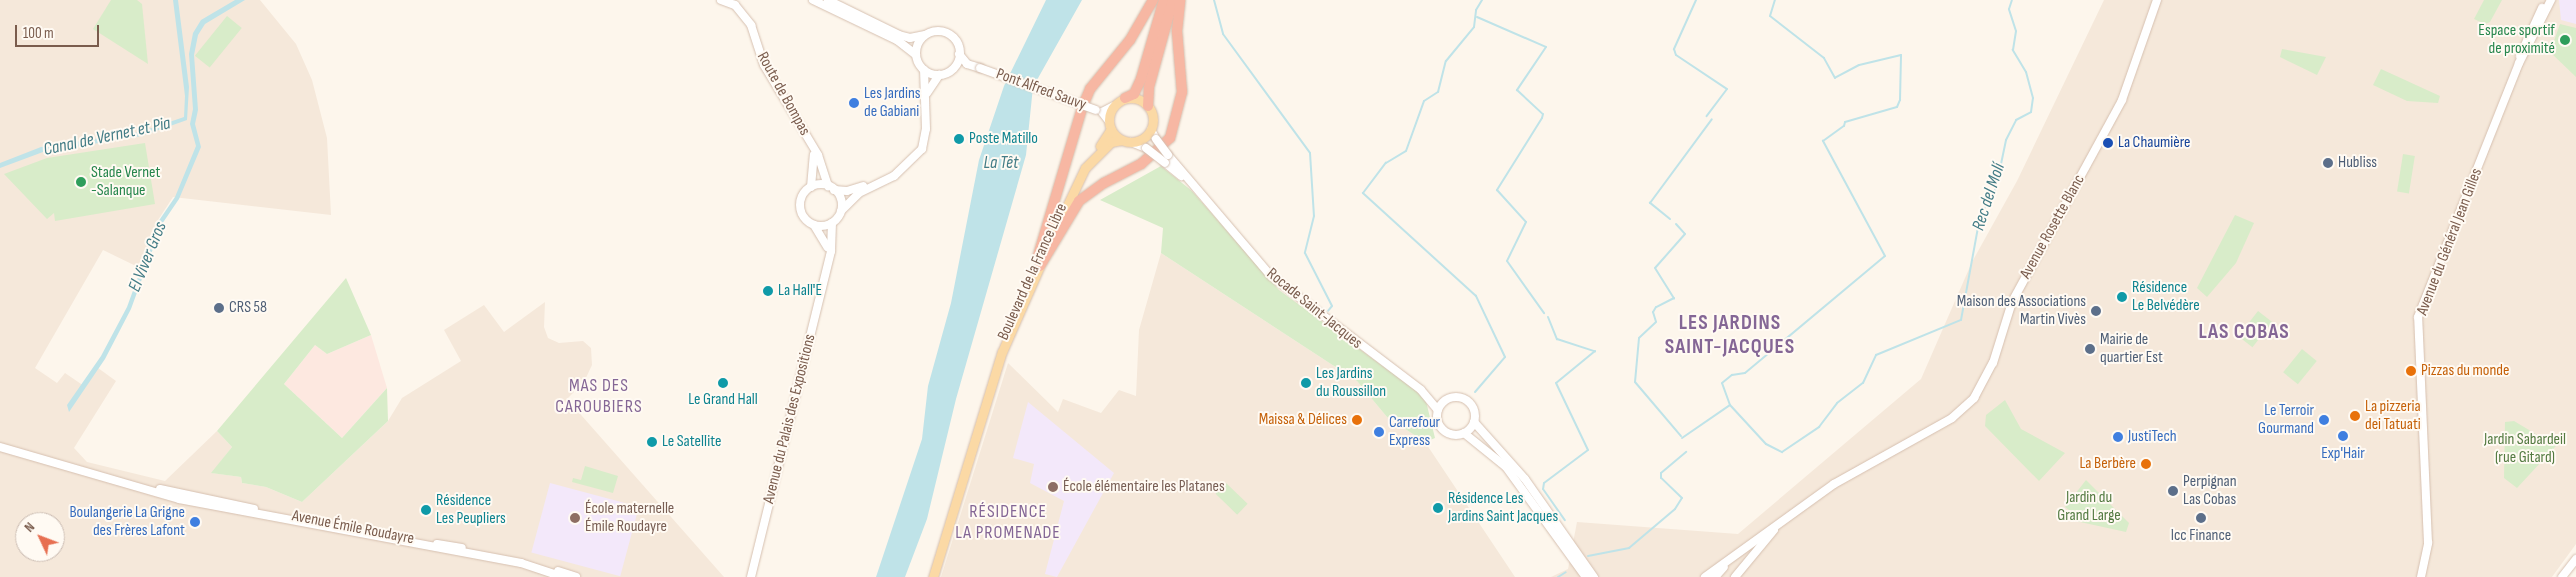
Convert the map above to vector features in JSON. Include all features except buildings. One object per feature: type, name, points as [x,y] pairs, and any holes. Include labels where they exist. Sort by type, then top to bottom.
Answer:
[{"type":"highway","points":[[1039,261],[1082,108],[1090,89],[1130,40],[1153,0]]},
{"type":"highway","points":[[1125,98],[1134,94],[1141,80],[1164,0]]},
{"type":"highway","points":[[1148,106],[1149,87],[1173,0]]},
{"type":"highway","points":[[1039,261],[1080,201],[1104,183],[1142,164],[1170,138],[1182,92],[1177,31],[1180,0]]},
{"type":"main road","name":"Route de Bompas","points":[[721,0],[735,5],[751,25],[764,65],[811,144],[831,188]]},
{"type":"main road","points":[[813,0],[897,40],[916,55],[924,70],[926,138],[922,149],[908,164],[850,199],[832,222],[814,225],[800,209],[802,195],[811,187],[854,190],[908,164]]},
{"type":"main road","points":[[828,0],[899,35],[910,38],[926,34],[947,33],[956,41],[960,54],[967,64],[939,75],[930,83],[924,100]]},
{"type":"main road","name":"Avenue Rosette Blanc","points":[[1796,511],[1862,465],[1952,418],[1982,388],[1993,363],[2012,302],[2122,100],[2157,0]]},
{"type":"main road","name":"Avenue du Général Jean Gilles","points":[[2519,63],[2522,46],[2546,0]]},
{"type":"main road","name":"Avenue du Général Jean Gilles","points":[[2421,577],[2428,543],[2418,317],[2519,63],[2551,0]]},
{"type":"main road","points":[[916,55],[918,43],[926,34]]},
{"type":"main road","points":[[953,68],[960,54]]},
{"type":"main road","name":"Pont Alfred Sauvy","points":[[967,64],[1099,111]]},
{"type":"main road","points":[[924,70],[939,75]]},
{"type":"main road","points":[[1132,142],[1143,139],[1151,130],[1153,118],[1148,106],[1138,99],[1125,98],[1114,106],[1099,111],[1122,140],[1146,148],[1166,159]]},
{"type":"main road","points":[[1110,125],[1114,106]]},
{"type":"main road","name":"Boulevard de la France Libre","points":[[1039,261],[1075,177],[1110,125]]},
{"type":"main road","points":[[1151,130],[1166,159]]},
{"type":"main road","name":"Boulevard de la France Libre","points":[[933,577],[978,427],[1001,342],[1085,168],[1111,142],[1122,140]]},
{"type":"main road","name":"Route de Bompas","points":[[811,144],[815,167],[811,187]]},
{"type":"main road","name":"Rocade Saint-Jacques","points":[[1166,159],[1198,192],[1282,287],[1421,390]]},
{"type":"main road","points":[[831,188],[841,199],[841,211]]},
{"type":"main road","name":"Avenue du Palais des Expositions","points":[[751,577],[828,261],[832,222]]},
{"type":"main road","name":"Avenue du Palais des Expositions","points":[[814,225],[825,240],[828,261]]},
{"type":"main road","points":[[1421,390],[1449,398],[1461,398],[1470,403],[1474,422],[1515,467],[1596,577]]},
{"type":"main road","points":[[1421,390],[1438,410],[1438,422],[1446,431],[1464,433],[1506,467],[1586,577]]},
{"type":"main road","points":[[1438,410],[1449,398]]},
{"type":"main road","points":[[1464,433],[1474,422]]},
{"type":"main road","points":[[0,441],[99,474]]},
{"type":"main road","points":[[0,446],[99,474]]},
{"type":"main road","name":"Avenue Émile Roudayre","points":[[99,474],[179,499],[518,558],[576,577]]},
{"type":"main road","points":[[1705,577],[1796,511]]},
{"type":"main road","points":[[1735,577],[1761,543],[1796,511]]},
{"type":"main road","name":"Avenue Émile Roudayre","points":[[272,515],[513,561],[563,577]]},
{"type":"main road","points":[[1563,546],[1580,577]]},
{"type":"main road","points":[[1715,577],[1736,554]]},
{"type":"main road","points":[[2562,577],[2576,559]]},
{"type":"shaded area","points":[[0,0],[260,0],[296,44],[312,80],[327,138],[331,215],[173,197],[158,220],[140,268],[103,250],[35,368],[57,383],[65,373],[84,386],[98,368],[116,381],[74,448],[87,462],[165,481],[217,431],[232,447],[212,473],[241,477],[242,483],[266,487],[302,502],[388,421],[402,398],[461,361],[444,330],[484,305],[504,332],[545,302],[544,327],[548,338],[559,343],[583,341],[591,348],[592,365],[584,382],[567,399],[724,577],[0,577]]},
{"type":"shaded area","points":[[2104,0],[2576,0],[2576,544],[2552,577],[1551,577],[1568,569],[1577,522],[1738,534],[1921,379],[1972,262],[2017,181]]},
{"type":"shaded area","points":[[2559,0],[2576,0],[2576,24],[2561,20]]},
{"type":"shaded area","points":[[1161,253],[1357,381],[1387,417],[1425,442],[1515,577],[941,577],[1008,363],[1058,412],[1063,399],[1101,413],[1119,390],[1136,396],[1139,330]]},
{"type":"shaded area","points":[[371,335],[387,388],[342,438],[284,384],[315,345],[327,354]]},
{"type":"shaded area","name":"École élémentaire les Platanes","points":[[1028,402],[1114,473],[1057,577],[1045,574],[1064,501],[1030,483],[1034,464],[1013,458]]},
{"type":"shaded area","points":[[550,483],[639,507],[620,576],[531,553]]},
{"type":"green space","points":[[111,0],[137,0],[142,4],[148,64],[93,29]]},
{"type":"green space","points":[[2484,0],[2502,0],[2490,22],[2485,24],[2474,19]]},
{"type":"green space","points":[[227,16],[242,28],[210,68],[195,56]]},
{"type":"green space","name":"Espace sportif de proximité","points":[[2560,24],[2576,28],[2576,77],[2550,52]]},
{"type":"green space","points":[[2282,49],[2326,57],[2317,75],[2280,57]]},
{"type":"green space","points":[[2381,69],[2440,96],[2438,103],[2407,101],[2373,85]]},
{"type":"green space","name":"Stade Vernet -Salanque","points":[[145,143],[155,204],[55,221],[54,213],[47,219],[4,174],[47,158]]},
{"type":"green space","points":[[2403,154],[2415,156],[2409,193],[2397,192]]},
{"type":"green space","points":[[1161,166],[1192,191],[1279,290],[1425,397],[1435,438],[1425,442],[1387,417],[1357,381],[1161,253],[1163,228],[1100,200]]},
{"type":"green space","points":[[2235,215],[2254,223],[2236,263],[2207,297],[2197,288]]},
{"type":"green space","points":[[346,278],[371,335],[327,354],[315,345],[284,384],[342,438],[387,388],[388,421],[302,502],[266,487],[242,483],[241,477],[211,473],[232,447],[217,431]]},
{"type":"green space","points":[[2258,311],[2272,322],[2252,347],[2238,336]]},
{"type":"green space","points":[[2302,349],[2317,361],[2298,384],[2283,372]]},
{"type":"green space","points":[[2005,400],[2021,429],[2065,453],[2039,481],[1985,426],[1986,415]]},
{"type":"green space","name":"Jardin Sabardeil (rue Gitard)","points":[[2514,421],[2556,446],[2517,488],[2504,478],[2505,422]]},
{"type":"green space","points":[[585,466],[618,476],[613,493],[572,482],[573,478],[581,480]]},
{"type":"green space","name":"Jardin du Grand Large","points":[[2086,480],[2129,523],[2126,532],[2071,520],[2073,513],[2065,507]]},
{"type":"green space","points":[[1226,483],[1248,504],[1237,515],[1216,494]]},
{"type":"water","name":"Canal de Vernet et Pia","points":[[173,0],[178,0],[189,87],[187,120],[142,136],[43,152],[0,168],[0,163],[41,147],[140,132],[184,117],[185,96]]},
{"type":"water","name":"El Viver Gros","points":[[235,0],[245,0],[205,24],[198,35],[194,55],[198,110],[195,124],[201,147],[179,199],[162,224],[131,309],[105,359],[69,412],[67,405],[101,356],[127,307],[158,222],[175,197],[196,146],[190,124],[193,109],[189,54],[193,33],[201,20]]},
{"type":"water","name":"La Têt","points":[[1046,0],[1082,0],[1033,87],[1026,155],[956,399],[927,519],[905,577],[876,577],[922,439],[928,386],[951,303],[979,160],[1004,86]]},
{"type":"waterway","points":[[1214,0],[1223,34],[1310,153],[1314,216],[1305,253],[1332,306],[1328,311]]},
{"type":"waterway","points":[[1475,392],[1505,357],[1476,296],[1363,193],[1386,163],[1406,151],[1424,101],[1438,92],[1446,61],[1474,27],[1476,10],[1482,0]]},
{"type":"waterway","points":[[1696,0],[1674,49],[1676,55],[1727,89],[1707,116]]},
{"type":"waterway","points":[[1730,405],[1722,383],[1732,375],[1745,373],[1885,256],[1823,141],[1844,126],[1845,122],[1897,107],[1900,100],[1901,55],[1859,65],[1835,78],[1824,58],[1770,16],[1775,0]]},
{"type":"waterway","name":"Rec del Molí","points":[[1682,438],[1730,405],[1766,444],[1782,452],[1819,427],[1837,403],[1863,383],[1876,355],[1961,320],[1980,216],[1996,188],[2006,140],[2016,120],[2031,112],[2033,98],[2026,72],[2013,50],[2016,31],[2009,9],[2012,0]]},
{"type":"waterway","points":[[1477,17],[1546,47],[1517,90],[1543,114],[1542,118],[1497,190],[1526,222],[1507,261],[1544,313]]},
{"type":"waterway","points":[[1670,219],[1650,203],[1712,119]]},
{"type":"waterway","points":[[1676,224],[1685,234],[1655,268],[1674,298],[1656,307],[1653,312],[1656,322],[1639,338],[1635,382],[1681,436]]},
{"type":"waterway","points":[[1548,317],[1557,339],[1595,351],[1556,383],[1588,450],[1544,483],[1543,489],[1565,520]]},
{"type":"waterway","name":"Rec del Molí","points":[[1588,556],[1629,548],[1675,509],[1682,498],[1661,478],[1661,473],[1686,452]]},
{"type":"waterway","name":"Rec del Molí","points":[[1558,577],[1566,572]]},
{"type":"place","name":"Espace sportif de proximité","points":[[2565,40]]},
{"type":"place","name":"Les Jardins de Gabiani","points":[[854,103]]},
{"type":"place","name":"Poste Matillo","points":[[959,139]]},
{"type":"place","name":"La Chaumière","points":[[2108,143]]},
{"type":"place","name":"Hubliss","points":[[2328,163]]},
{"type":"place","name":"Stade Vernet -Salanque","points":[[81,182]]},
{"type":"place","name":"La Hall'E","points":[[768,291]]},
{"type":"place","name":"Résidence Le Belvédère","points":[[2122,297]]},
{"type":"place","name":"CRS 58","points":[[219,308]]},
{"type":"place","name":"Maison des Associations Martin Vivès","points":[[2096,311]]},
{"type":"place","name":"Mairie de quartier Est","points":[[2090,349]]},
{"type":"place","name":"Pizzas du monde","points":[[2411,371]]},
{"type":"place","name":"Le Grand Hall","points":[[723,383]]},
{"type":"place","name":"Les Jardins du Roussillon","points":[[1306,383]]},
{"type":"place","name":"La pizzeria dei Tatuati","points":[[2355,416]]},
{"type":"place","name":"Maissa & Délices","points":[[1357,420]]},
{"type":"place","name":"Le Terroir Gourmand","points":[[2324,420]]},
{"type":"place","name":"Carrefour Express","points":[[1379,432]]},
{"type":"place","name":"Exp'Hair","points":[[2343,436]]},
{"type":"place","name":"JustiTech","points":[[2118,437]]},
{"type":"place","name":"Le Satellite","points":[[652,442]]},
{"type":"place","name":"La Berbère","points":[[2146,464]]},
{"type":"place","name":"École élémentaire les Platanes","points":[[1053,487]]},
{"type":"place","name":"Perpignan Las Cobas","points":[[2173,491]]},
{"type":"place","name":"Résidence Les Jardins Saint Jacques","points":[[1438,508]]},
{"type":"place","name":"Résidence Les Peupliers","points":[[426,510]]},
{"type":"place","name":"École maternelle Émile Roudayre","points":[[575,518]]},
{"type":"place","name":"Icc Finance","points":[[2201,518]]},
{"type":"place","name":"Boulangerie La Grigne des Frères Lafont","points":[[195,522]]},
{"type":"district","name":"LAS COBAS","points":[[2244,332]]},
{"type":"district","name":"LES JARDINS SAINT-JACQUES","points":[[1730,335]]},
{"type":"district","name":"MAS DES CAROUBIERS","points":[[599,397]]},
{"type":"district","name":"RÉSIDENCE LA PROMENADE","points":[[1008,523]]}]
